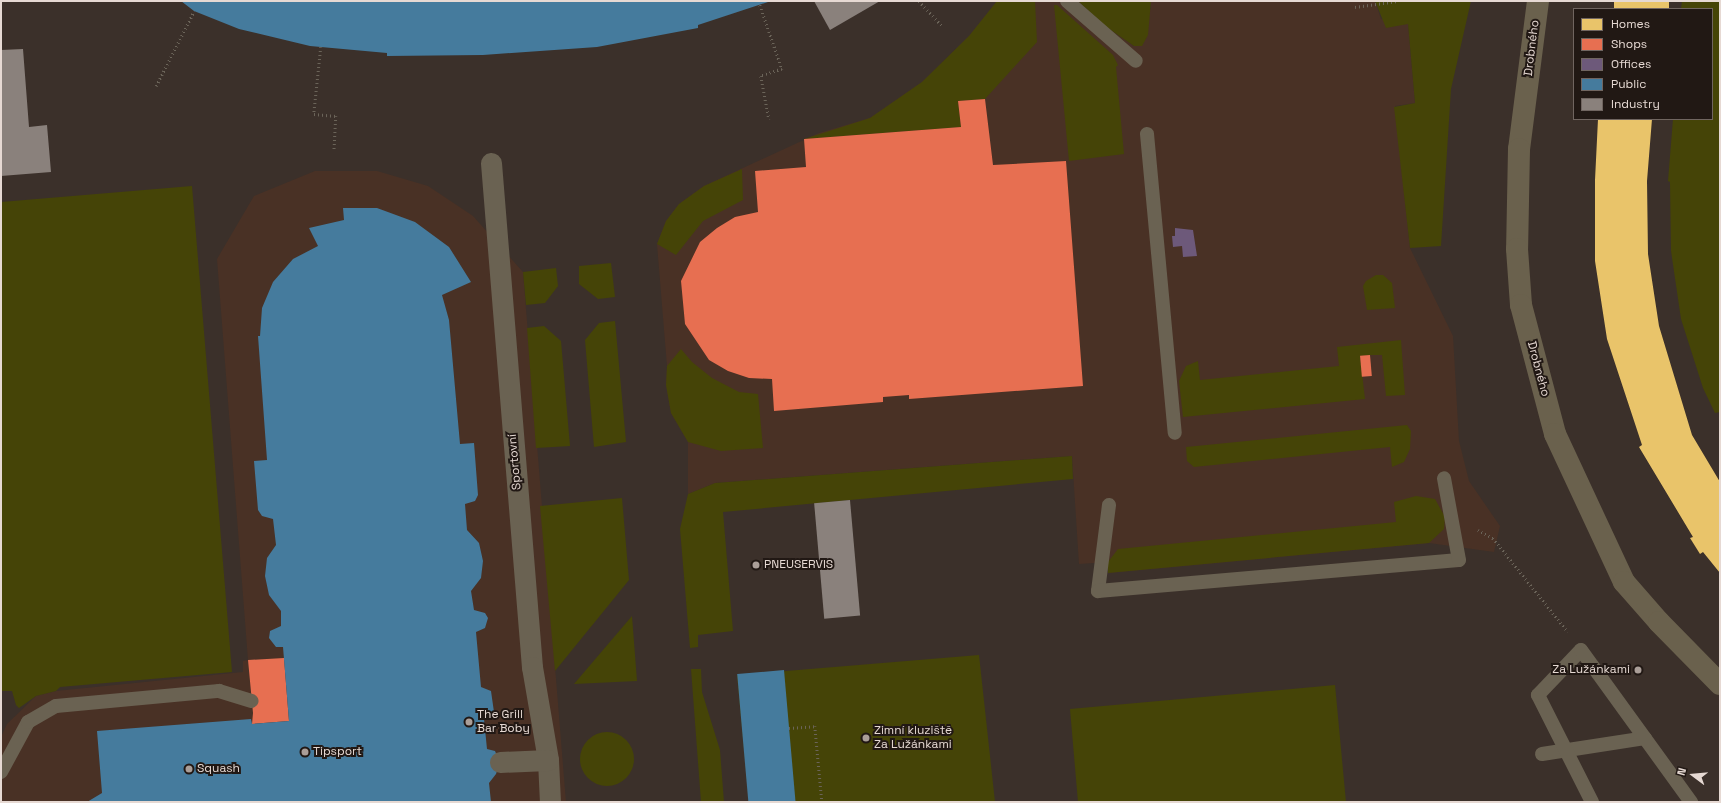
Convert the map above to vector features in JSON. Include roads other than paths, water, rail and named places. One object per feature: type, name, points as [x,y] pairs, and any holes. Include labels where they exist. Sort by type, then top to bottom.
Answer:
[{"type":"main road","name":"Drobného","points":[[1538,1],[1520,149],[1517,249],[1523,313],[1555,434],[1624,582],[1659,622],[1720,684]]},
{"type":"street","name":"Sportovní","points":[[491,163],[532,667],[548,760],[550,802]]},
{"type":"street","points":[[500,762],[548,760]]},
{"type":"lane","points":[[1067,1],[1136,61]]},
{"type":"lane","points":[[1147,134],[1175,433]]},
{"type":"lane","points":[[1109,505],[1098,591],[1459,560],[1444,478]]},
{"type":"lane","points":[[1592,802],[1538,696],[1581,650],[1691,802]]},
{"type":"lane","points":[[1,772],[28,722],[56,706],[219,691],[252,701]]},
{"type":"lane","points":[[1542,754],[1645,738]]},
{"type":"place","name":"PNEUSERVIS","points":[[756,565]]},
{"type":"place","name":"Za Lužánkami","points":[[1638,670]]},
{"type":"place","name":"The Grill Bar Boby","points":[[469,722]]},
{"type":"place","name":"Zimní kluziště Za Lužánkami","points":[[866,738]]},
{"type":"place","name":"Tipsport","points":[[305,752]]},
{"type":"place","name":"Squash","points":[[189,769]]}]
